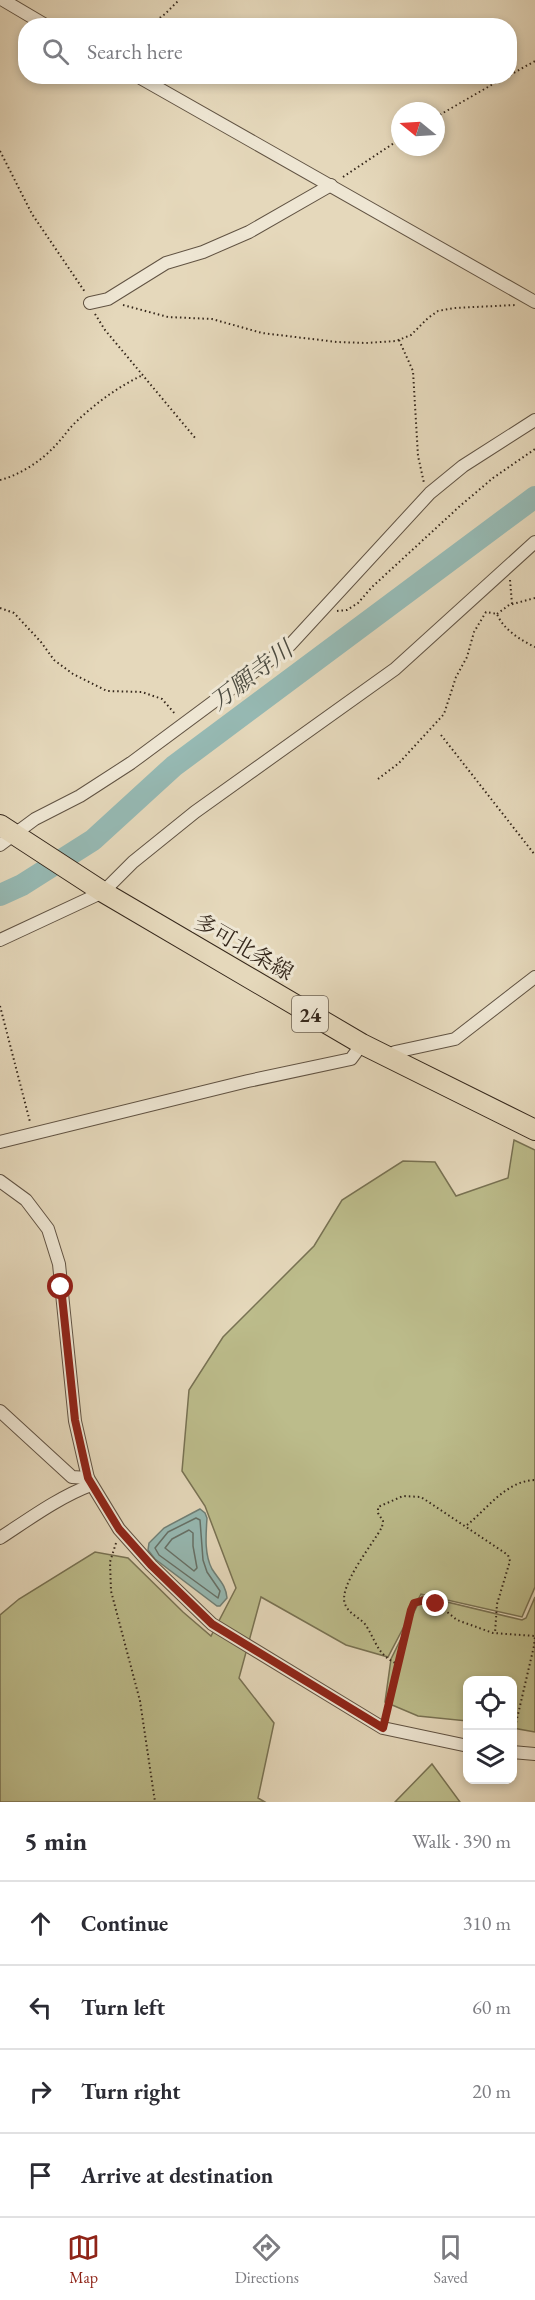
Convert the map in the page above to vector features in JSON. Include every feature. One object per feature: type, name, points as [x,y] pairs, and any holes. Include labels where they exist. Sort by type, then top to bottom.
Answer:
[{"type":"main road","name":"多可北条線","points":[[9,835],[362,1044],[535,1130]]},
{"type":"street","points":[[3,0],[33,18]]},
{"type":"street","points":[[151,84],[533,301]]},
{"type":"street","points":[[90,303],[111,298],[166,263],[203,252],[249,232],[331,185]]},
{"type":"street","points":[[9,835],[80,796],[131,763],[290,645],[430,493],[463,466],[535,420]]},
{"type":"street","points":[[0,940],[97,888],[195,812],[395,669],[535,542]]},
{"type":"street","points":[[389,1057],[396,1052],[455,1039],[535,977]]},
{"type":"street","points":[[0,1142],[248,1081],[351,1059],[362,1044]]},
{"type":"street","points":[[0,1181],[26,1200],[48,1230],[59,1264],[75,1420],[90,1481],[123,1533],[151,1565],[212,1624],[383,1728],[463,1745]]},
{"type":"street","points":[[0,1411],[72,1477],[90,1481]]},
{"type":"street","points":[[0,1538],[90,1481]]},
{"type":"street","points":[[517,1752],[535,1754]]},
{"type":"path","points":[[160,18],[179,0]]},
{"type":"path","points":[[517,71],[535,61]]},
{"type":"path","points":[[445,112],[494,84]]},
{"type":"path","points":[[331,185],[391,145]]},
{"type":"path","points":[[111,298],[115,303],[153,315],[212,319],[248,330],[352,343],[399,340],[411,335],[438,311],[515,305],[533,301]]},
{"type":"path","points":[[399,340],[413,371],[418,456],[425,488],[430,493]]},
{"type":"path","points":[[0,480],[12,477],[34,463],[54,447],[75,423],[94,407],[142,375]]},
{"type":"path","points":[[325,608],[332,612],[346,610],[358,603],[372,587],[460,506],[535,448]]},
{"type":"path","points":[[507,566],[512,604]]},
{"type":"path","points":[[378,779],[399,763],[444,714],[456,677],[467,657],[474,632],[486,612],[497,614],[512,604],[535,597]]},
{"type":"path","points":[[0,608],[14,613],[54,660],[73,674],[106,691],[141,692],[162,699],[183,724]]},
{"type":"path","points":[[497,614],[501,622],[514,634],[535,646]]},
{"type":"path","points":[[441,735],[535,855]]},
{"type":"path","points":[[0,1006],[33,1135]]},
{"type":"path","points":[[466,1526],[513,1485],[535,1480]]},
{"type":"path","points":[[399,1665],[385,1658],[374,1644],[362,1619],[351,1613],[345,1605],[343,1593],[347,1582],[382,1527],[383,1521],[378,1513],[378,1507],[403,1496],[421,1497],[508,1555],[510,1561],[497,1604],[495,1633]]},
{"type":"path","points":[[123,1533],[112,1548],[111,1591],[140,1701],[154,1802]]},
{"type":"path","points":[[383,1728],[414,1603],[425,1600],[436,1604],[457,1620],[495,1633],[535,1636],[515,1730]]},
{"type":"green space","points":[[514,1140],[535,1150],[535,1587],[522,1617],[421,1594],[388,1657],[346,1645],[261,1597],[239,1678],[274,1723],[258,1798],[265,1802],[0,1802],[0,1615],[19,1599],[95,1552],[128,1558],[211,1636],[236,1588],[205,1506],[182,1471],[189,1390],[223,1337],[314,1246],[342,1200],[403,1161],[435,1162],[456,1196],[508,1178]]},
{"type":"green space","points":[[422,1596],[522,1620],[526,1618],[535,1597],[535,1732],[517,1729],[517,1676],[463,1676],[463,1721],[418,1716],[385,1702],[391,1659]]},
{"type":"green space","points":[[432,1764],[460,1802],[395,1802]]},
{"type":"water","points":[[200,1509],[207,1518],[206,1544],[209,1563],[226,1593],[227,1598],[220,1606],[155,1559],[148,1550],[149,1543],[164,1528]]},
{"type":"waterway","name":"万願寺川","points":[[0,895],[22,885],[93,840],[174,766],[535,497]]},
{"type":"route","points":[[61,1287],[75,1420],[91,1485],[119,1529],[151,1565],[212,1624],[383,1728],[411,1610],[414,1603],[425,1600],[436,1604]]}]
